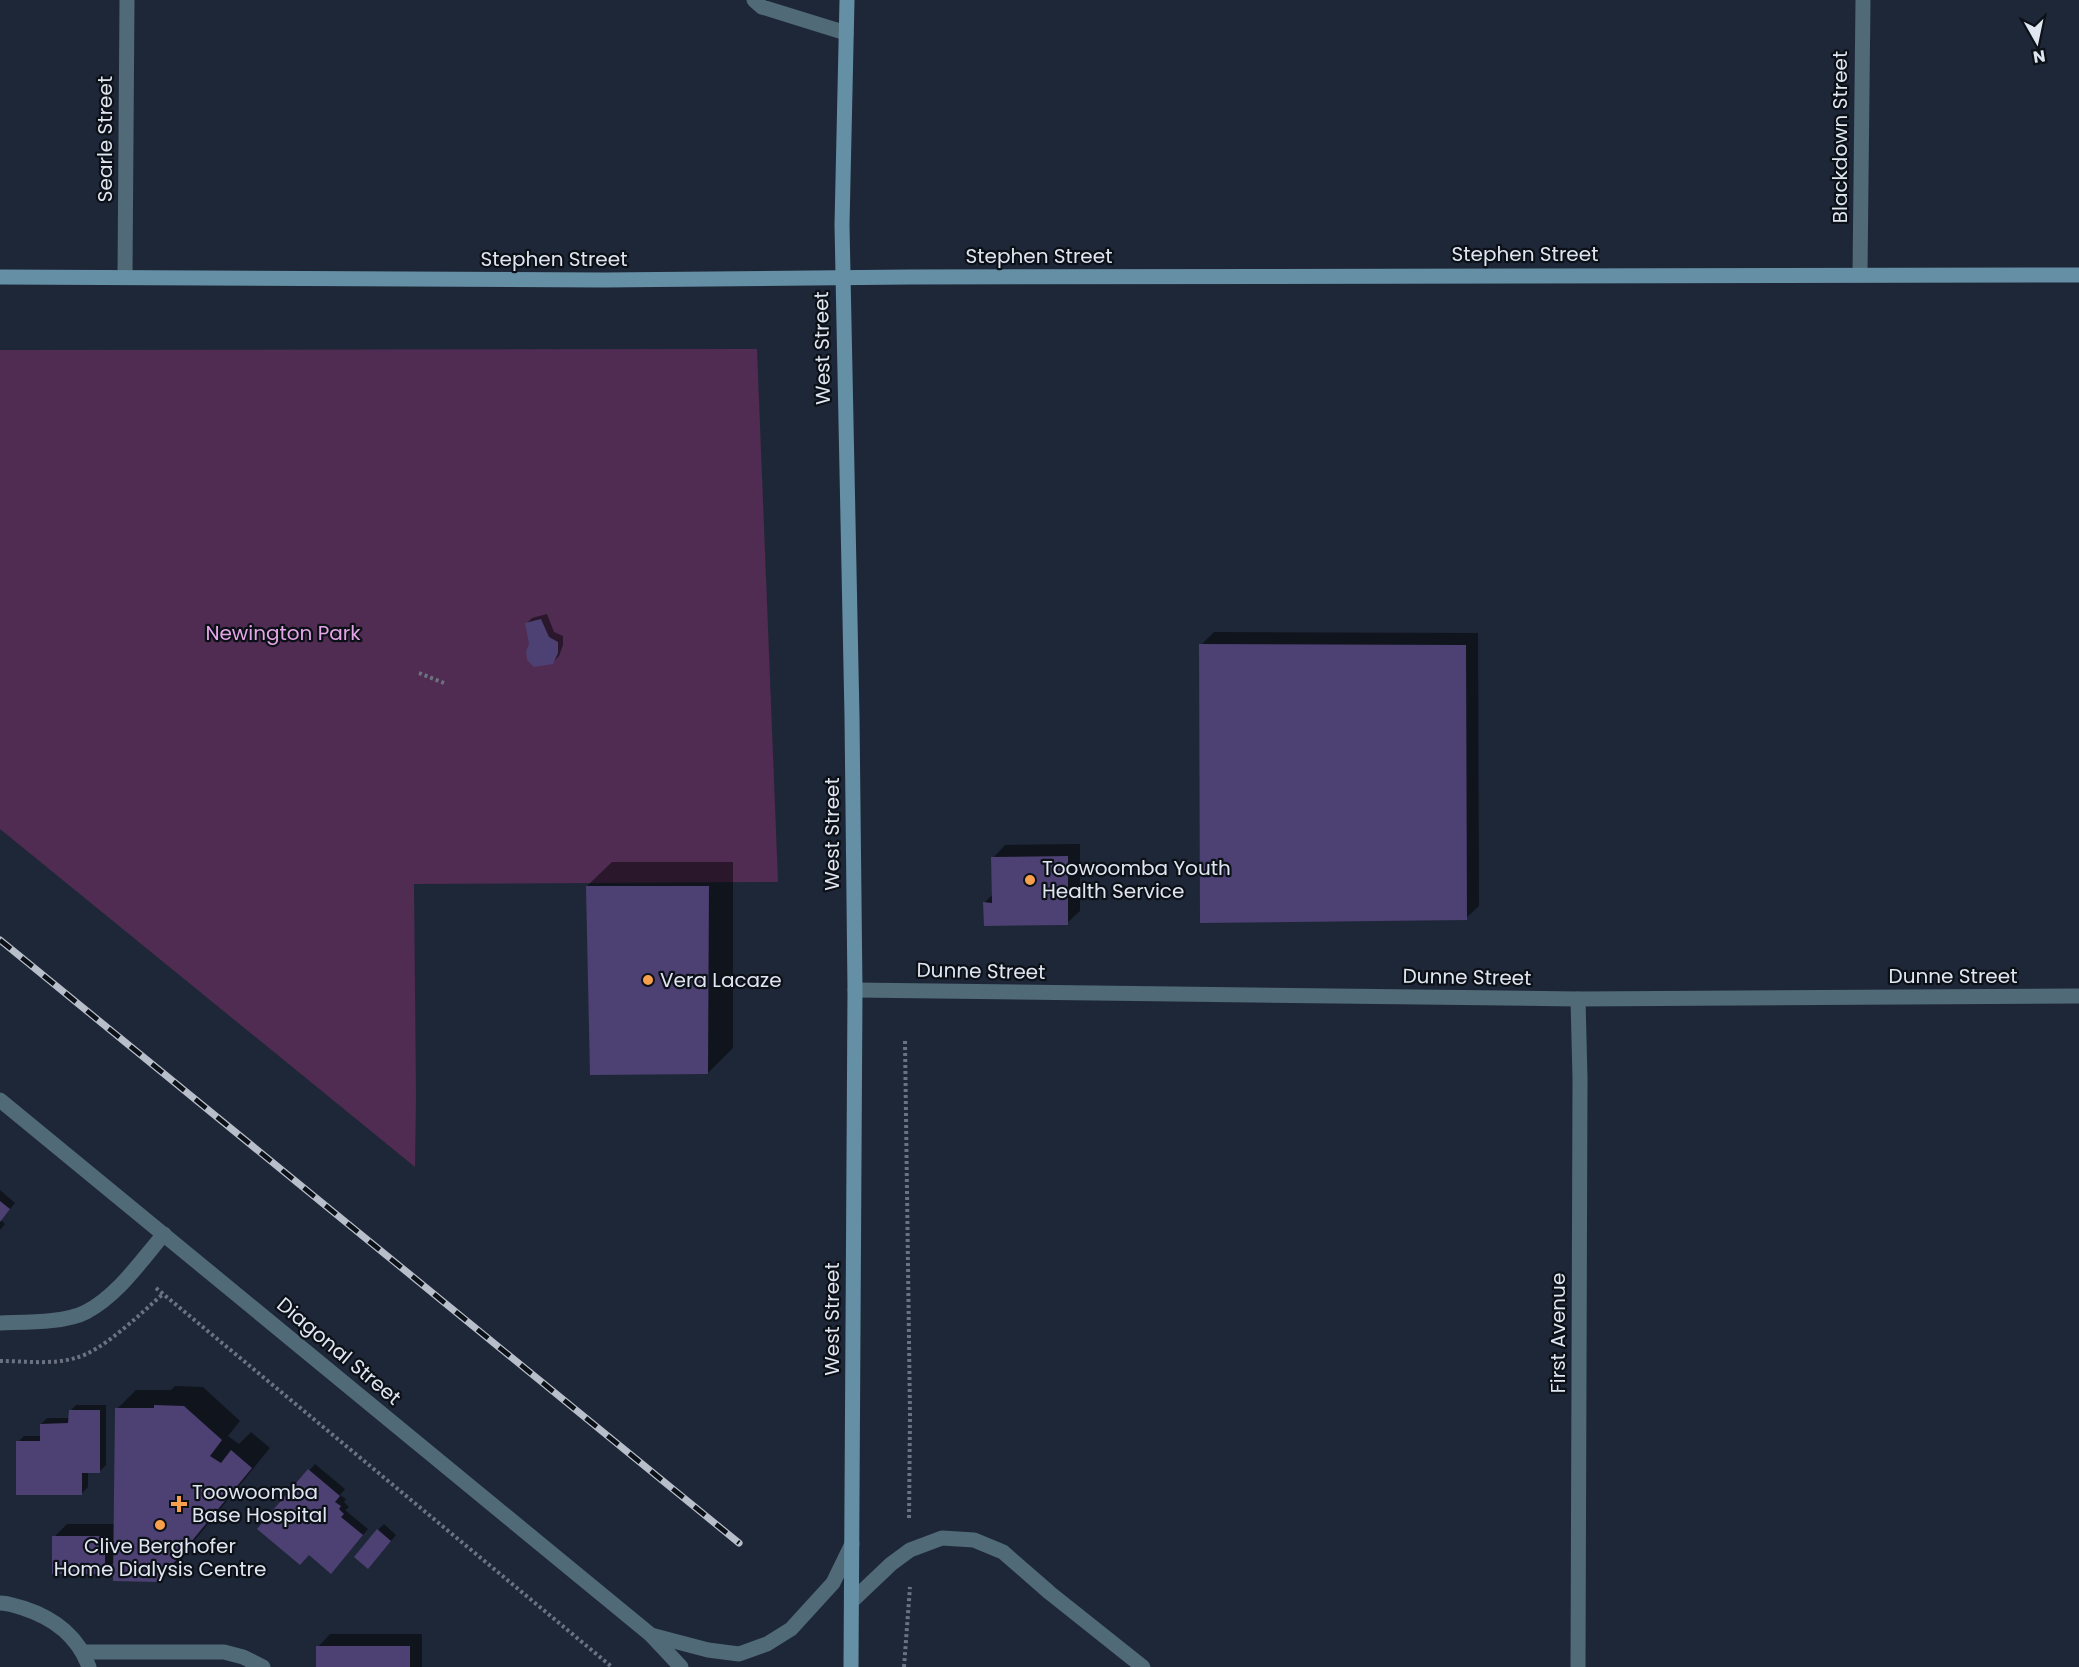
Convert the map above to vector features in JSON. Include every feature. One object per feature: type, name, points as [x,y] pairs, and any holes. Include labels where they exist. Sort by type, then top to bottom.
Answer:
[{"type":"street","name":"Searle Street","points":[[125,278],[127,0]]},
{"type":"street","points":[[754,0],[762,7],[846,33]]},
{"type":"street","name":"West Street","points":[[847,0],[842,277],[852,717],[855,990],[851,1667]]},
{"type":"street","name":"Blackdown Street","points":[[1860,274],[1863,0]]},
{"type":"street","name":"Stephen Street","points":[[0,278],[604,280],[842,277],[2079,275]]},
{"type":"street","name":"Dunne Street","points":[[855,990],[1578,999],[2079,996]]},
{"type":"street","name":"First Avenue","points":[[1578,999],[1580,1078],[1578,1667]]},
{"type":"street","name":"Diagonal Street","points":[[0,1100],[651,1635],[681,1667]]},
{"type":"street","points":[[0,1323],[52,1321],[85,1313],[112,1293],[164,1234]]},
{"type":"street","points":[[852,1601],[891,1564],[910,1550],[942,1538],[974,1540],[1003,1552],[1050,1593],[1143,1667]]},
{"type":"street","name":"Diagonal Street","points":[[651,1635],[708,1650],[739,1654],[766,1644],[791,1629],[833,1583],[852,1544]]},
{"type":"street","points":[[0,1603],[7,1603],[37,1613],[61,1626],[76,1641],[86,1660],[224,1652],[243,1657],[263,1667]]},
{"type":"path","points":[[419,673],[444,683]]},
{"type":"path","points":[[904,1667],[911,1568],[905,1041]]},
{"type":"path","points":[[162,1294],[612,1667]]},
{"type":"green space","name":"Newington Park","points":[[757,349],[778,882],[414,884],[415,1167],[0,829],[0,350]]},
{"type":"building","points":[[541,619],[549,637],[558,642],[558,653],[553,664],[534,667],[527,660],[526,651],[529,644],[525,623]]},
{"type":"building","points":[[1199,644],[1466,645],[1467,920],[1200,923]]},
{"type":"building","name":"Toowoomba Youth Health Service","points":[[1068,856],[1068,925],[984,926],[983,902],[992,903],[991,857]]},
{"type":"building","name":"Vera Lacaze","points":[[586,886],[709,886],[708,1074],[590,1075]]},
{"type":"building","points":[[0,1201],[10,1209],[0,1222]]},
{"type":"building","name":"Clive Berghofer Home Dialysis Centre","points":[[154,1405],[184,1406],[222,1440],[210,1456],[221,1463],[231,1450],[252,1468],[158,1582],[113,1581],[115,1408],[154,1408]]},
{"type":"building","points":[[69,1410],[100,1410],[100,1473],[82,1473],[82,1495],[16,1495],[16,1441],[40,1441],[40,1424],[68,1423]]},
{"type":"building","points":[[308,1469],[340,1496],[335,1502],[341,1506],[339,1509],[344,1514],[341,1517],[363,1535],[331,1574],[309,1555],[300,1565],[257,1529]]},
{"type":"building","points":[[377,1529],[391,1541],[368,1569],[354,1557]]},
{"type":"building","points":[[52,1536],[105,1536],[105,1574],[52,1574]]},
{"type":"building","points":[[316,1646],[410,1646],[410,1667],[316,1667]]},
{"type":"railway","points":[[0,940],[739,1543]]},
{"type":"place","name":"Toowoomba Youth Health Service","points":[[1030,880]]},
{"type":"place","name":"Vera Lacaze","points":[[648,980]]},
{"type":"place","name":"Toowoomba Base Hospital","points":[[179,1504]]},
{"type":"place","name":"Clive Berghofer Home Dialysis Centre","points":[[160,1525]]}]
